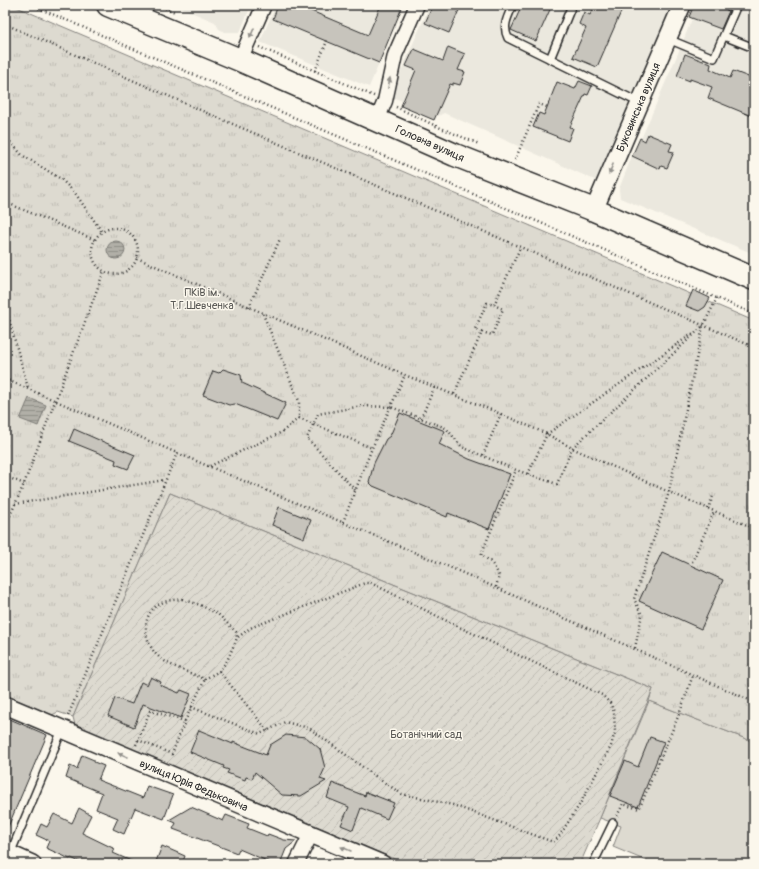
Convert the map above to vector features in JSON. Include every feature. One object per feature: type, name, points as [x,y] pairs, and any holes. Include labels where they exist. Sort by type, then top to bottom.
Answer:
[{"type":"main road","name":"Головна вулиця","points":[[108,5],[244,51],[381,110],[455,155],[594,210],[754,279]]},
{"type":"street","points":[[244,51],[264,5]]},
{"type":"street","points":[[381,110],[395,55],[417,5]]},
{"type":"street","name":"Буковинська вулиця","points":[[594,210],[682,5]]},
{"type":"street","name":"вулиця Юрія Федьковича","points":[[5,705],[382,864]]},
{"type":"street","points":[[296,864],[311,834]]},
{"type":"street","points":[[7,853],[32,864]]},
{"type":"lane","points":[[512,5],[506,21],[505,32],[508,38],[640,104]]},
{"type":"lane","points":[[550,59],[572,5]]},
{"type":"lane","points":[[668,39],[714,58],[737,5]]},
{"type":"lane","points":[[724,36],[754,48]]},
{"type":"lane","points":[[7,853],[62,730]]},
{"type":"lane","points":[[593,864],[613,823]]},
{"type":"path","points":[[31,5],[754,314]]},
{"type":"path","points":[[158,5],[176,13]]},
{"type":"path","points":[[169,10],[172,5]]},
{"type":"path","points":[[5,24],[520,248],[754,347]]},
{"type":"path","points":[[315,71],[326,41]]},
{"type":"path","points":[[244,51],[315,71],[381,110],[436,126],[480,144]]},
{"type":"path","points":[[508,157],[515,160],[539,104],[547,107]]},
{"type":"path","points":[[5,136],[22,155],[61,179],[75,193],[102,232]]},
{"type":"path","points":[[5,202],[95,240]]},
{"type":"path","points":[[119,228],[129,232],[136,241],[138,253],[137,258],[134,264],[126,271],[115,274],[99,267],[93,257],[93,246],[95,240],[102,232],[108,229],[119,228]]},
{"type":"path","points":[[249,307],[280,240]]},
{"type":"path","points":[[494,305],[520,248]]},
{"type":"path","points":[[137,258],[405,375],[436,386],[547,434],[572,448],[714,512],[754,528]]},
{"type":"path","points":[[5,527],[24,484],[104,270]]},
{"type":"path","points":[[635,648],[642,615],[634,599],[669,492],[703,326],[717,298]]},
{"type":"path","points":[[487,303],[502,309],[492,335],[482,332],[475,329],[487,303]]},
{"type":"path","points":[[5,305],[28,388]]},
{"type":"path","points":[[263,314],[299,401],[299,418]]},
{"type":"path","points":[[528,474],[547,434],[703,326]]},
{"type":"path","points":[[355,490],[307,438],[312,424],[318,414],[362,406],[391,407],[446,428],[462,447],[516,470],[557,484],[572,448],[703,326]]},
{"type":"path","points":[[454,394],[482,332]]},
{"type":"path","points":[[343,522],[372,448],[405,375]]},
{"type":"path","points":[[5,379],[343,522],[635,648],[754,702]]},
{"type":"path","points":[[421,418],[436,386]]},
{"type":"path","points":[[482,455],[501,414]]},
{"type":"path","points":[[299,418],[372,448]]},
{"type":"path","points":[[210,466],[282,432],[299,418]]},
{"type":"path","points":[[62,730],[177,453]]},
{"type":"path","points":[[496,588],[500,576],[495,566],[488,558],[481,555],[516,470]]},
{"type":"path","points":[[5,476],[24,484]]},
{"type":"path","points":[[15,504],[166,480]]},
{"type":"path","points":[[708,509],[714,496]]},
{"type":"path","points":[[692,562],[714,512]]},
{"type":"path","points":[[138,740],[172,754],[191,707],[205,679],[219,670],[227,661],[237,638],[250,628],[365,583],[371,583],[602,696],[610,703],[614,712],[616,732],[611,746],[580,804],[558,838],[553,842],[454,806],[402,794],[309,728],[285,722],[260,734],[191,707]]},
{"type":"path","points":[[205,679],[171,665],[158,657],[146,633],[148,617],[153,609],[157,605],[168,600],[182,599],[200,605],[218,614],[236,632],[237,638]]},
{"type":"path","points":[[219,670],[268,731]]},
{"type":"path","points":[[613,823],[623,804],[639,809],[680,712],[693,675]]},
{"type":"path","points":[[130,758],[152,708]]},
{"type":"path","points":[[150,711],[185,721]]},
{"type":"shaded area","points":[[174,5],[251,5],[240,32],[225,32],[219,29],[215,22]]},
{"type":"shaded area","points":[[276,5],[404,5],[369,87],[260,42]]},
{"type":"shaded area","points":[[430,5],[672,5],[597,181],[444,113],[438,116],[390,96]]},
{"type":"shaded area","points":[[694,5],[754,5],[754,254],[620,198],[619,189],[632,156],[640,138],[641,139],[679,51],[692,19],[689,17]]},
{"type":"shaded area","points":[[116,241],[122,244],[125,250],[122,256],[116,259],[110,256],[107,250],[110,244]]},
{"type":"shaded area","points":[[29,398],[46,405],[38,426],[20,419]]},
{"type":"green space","name":"ПКіВ ім. Т.Г.Шевченка","points":[[5,5],[12,5],[754,321],[754,742],[649,701],[653,689],[170,493],[73,717],[58,712],[52,715],[5,695]]},
{"type":"green space","name":"Ботанічний сад","points":[[170,493],[653,689],[580,864],[406,864],[75,725],[73,717]]},
{"type":"green space","points":[[649,701],[754,742],[754,864],[649,864],[649,862],[613,847],[621,826],[600,818]]},
{"type":"building","points":[[278,5],[297,5],[368,35],[381,5],[403,5],[379,63],[273,19]]},
{"type":"building","points":[[433,5],[446,5],[459,10],[449,33],[425,23]]},
{"type":"building","points":[[522,5],[552,5],[536,41],[511,30]]},
{"type":"building","points":[[595,5],[624,5],[597,67],[573,57],[586,28],[579,24],[584,12],[590,15]]},
{"type":"building","points":[[694,5],[714,5],[729,11],[721,29],[689,17]]},
{"type":"building","points":[[448,47],[465,54],[458,70],[465,72],[460,85],[453,83],[453,85],[450,84],[434,120],[401,106],[416,70],[406,66],[414,49],[443,61]]},
{"type":"building","points":[[685,54],[711,64],[710,69],[730,78],[733,71],[751,78],[748,85],[754,88],[754,117],[708,98],[712,87],[677,76]]},
{"type":"building","points":[[579,81],[592,86],[588,95],[585,94],[570,127],[573,128],[568,141],[533,127],[539,113],[544,115],[557,82],[575,89]]},
{"type":"building","points":[[648,134],[672,144],[669,151],[674,152],[667,168],[661,166],[660,169],[632,156],[640,138],[645,141]]},
{"type":"building","points":[[693,290],[710,298],[705,307],[699,311],[686,306]]},
{"type":"building","points":[[223,369],[241,375],[242,383],[286,403],[277,421],[235,404],[229,405],[203,395],[213,371],[219,373]]},
{"type":"building","points":[[400,413],[445,431],[439,444],[469,459],[510,474],[489,529],[448,513],[447,517],[373,486],[369,482],[374,463],[386,439],[390,436]]},
{"type":"building","points":[[74,429],[135,455],[128,469],[115,464],[116,460],[69,441]]},
{"type":"building","points":[[279,507],[311,520],[304,538],[272,525]]},
{"type":"building","points":[[662,552],[723,580],[701,629],[639,601]]},
{"type":"building","points":[[151,677],[161,682],[160,685],[179,693],[181,690],[191,694],[181,718],[143,704],[134,727],[108,716],[115,698],[132,704],[141,682],[147,685]]},
{"type":"building","points":[[5,717],[47,735],[5,834]]},
{"type":"building","points":[[199,730],[233,744],[233,742],[266,755],[270,745],[286,735],[306,737],[320,749],[325,768],[320,779],[326,781],[301,796],[282,795],[255,772],[252,779],[246,777],[245,780],[227,773],[229,770],[223,768],[224,766],[190,752]]},
{"type":"building","points":[[650,737],[664,742],[638,807],[610,796],[625,761],[638,767]]},
{"type":"building","points":[[82,755],[104,766],[98,780],[143,798],[147,786],[173,795],[164,819],[135,808],[124,834],[113,829],[118,818],[96,809],[102,793],[66,778],[70,766],[77,769]]},
{"type":"building","points":[[332,783],[365,796],[366,792],[394,803],[387,819],[361,808],[353,830],[341,825],[349,807],[327,798]]},
{"type":"building","points":[[191,807],[223,821],[226,815],[249,824],[247,828],[267,836],[268,834],[284,840],[296,841],[286,849],[280,864],[274,864],[239,849],[237,853],[173,829],[176,823],[169,820]]},
{"type":"building","points":[[79,808],[91,815],[82,833],[115,849],[113,853],[138,864],[84,864],[46,848],[49,841],[36,835],[41,824],[47,827],[54,814],[72,823]]},
{"type":"building","points":[[162,846],[185,856],[182,864],[155,864]]}]
